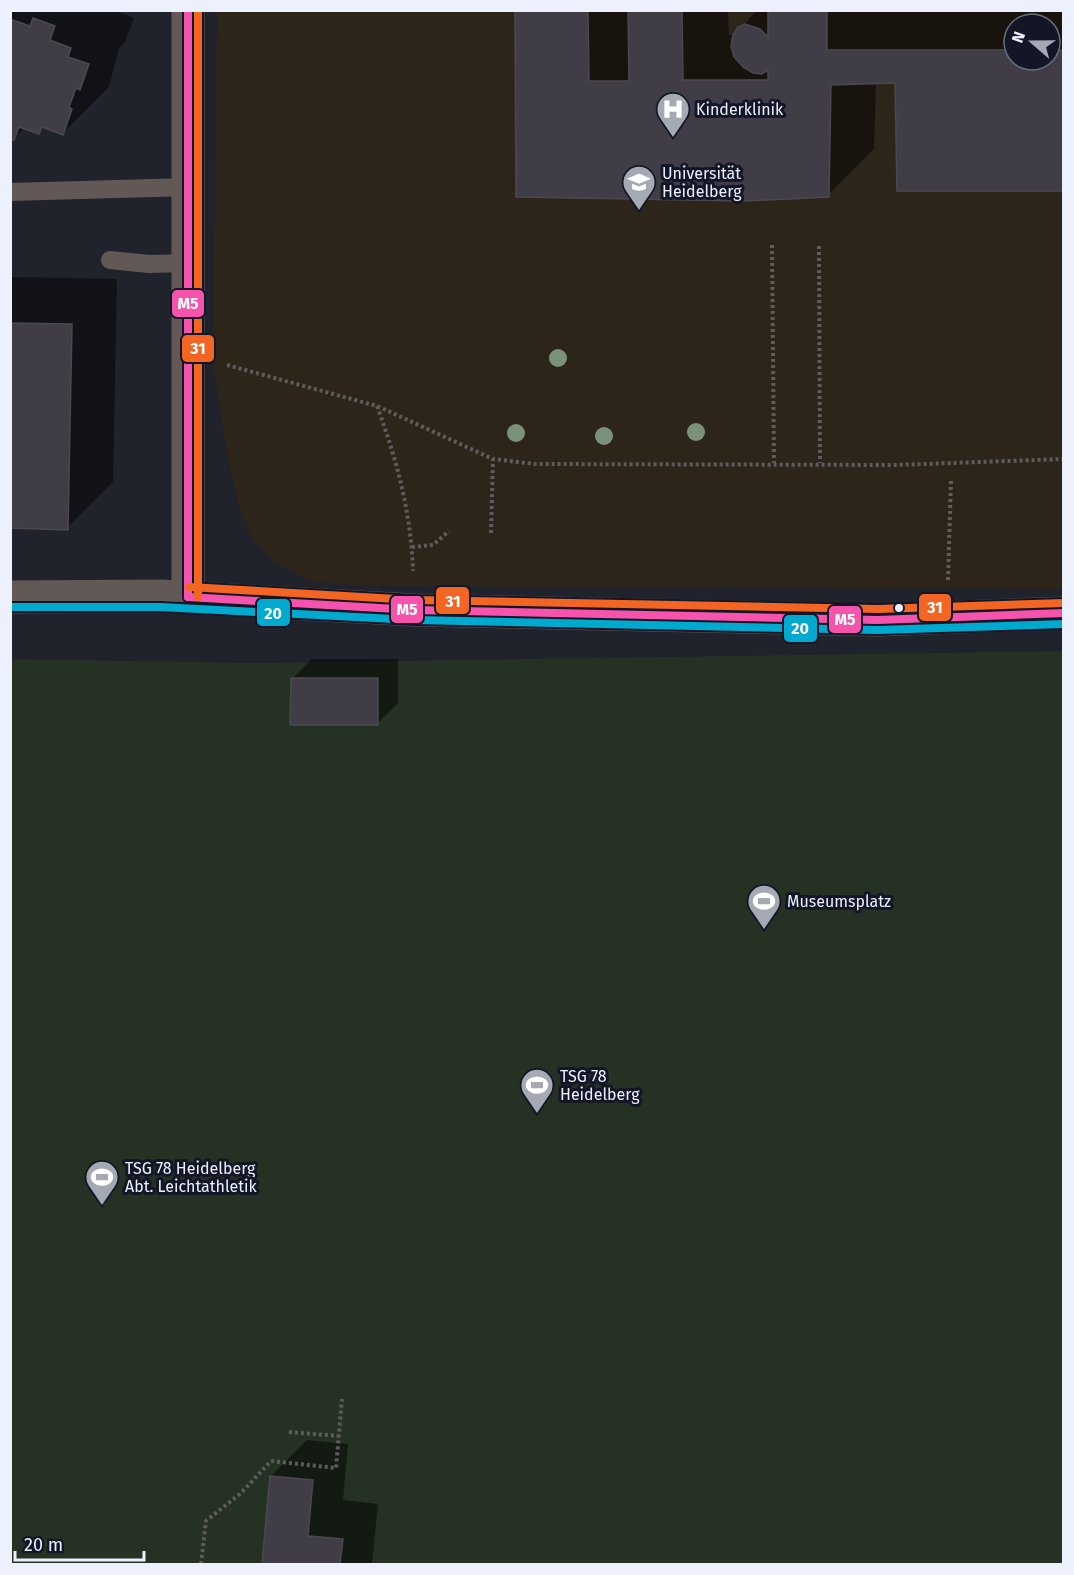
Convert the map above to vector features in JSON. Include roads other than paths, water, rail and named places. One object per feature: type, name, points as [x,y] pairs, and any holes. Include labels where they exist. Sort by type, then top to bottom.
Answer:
[{"type":"street","points":[[188,10],[190,362],[188,597]]},
{"type":"street","points":[[10,597],[188,597],[414,610],[878,620],[1064,613]]},
{"type":"lane","points":[[10,192],[189,187]]},
{"type":"lane","points":[[110,260],[149,264],[189,263]]},
{"type":"place","name":"Kinderklinik","points":[[673,138]]},
{"type":"place","name":"Universität Heidelberg","points":[[639,211]]},
{"type":"place","name":"Museumsplatz","points":[[764,930]]},
{"type":"place","name":"TSG 78 Heidelberg","points":[[537,1114]]},
{"type":"place","name":"TSG 78 Heidelberg Abt. Leichtathletik","points":[[102,1206]]}]
